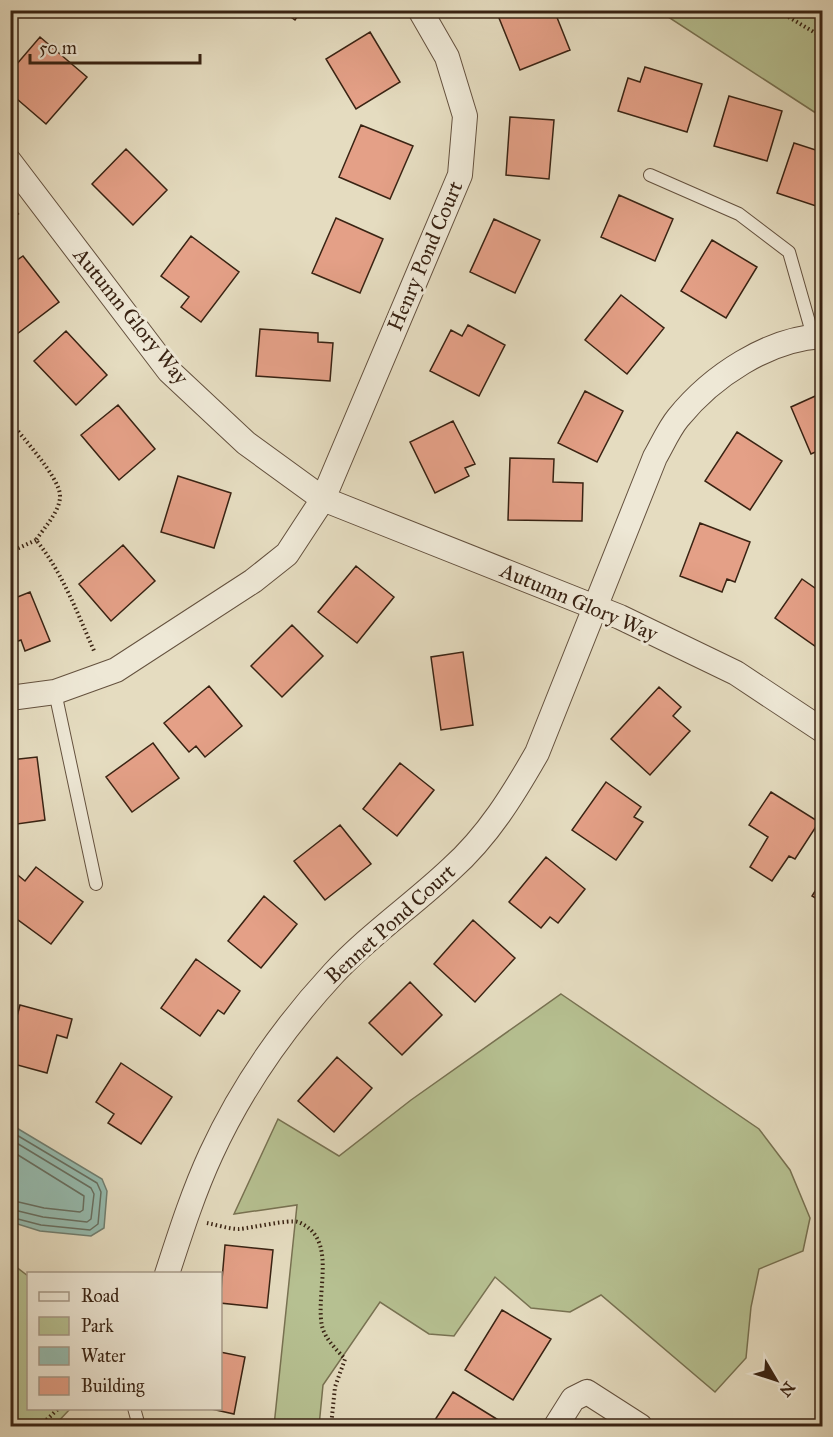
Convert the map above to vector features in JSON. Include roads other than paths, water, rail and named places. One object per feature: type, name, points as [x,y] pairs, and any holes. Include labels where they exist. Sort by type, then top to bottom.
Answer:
[{"type":"street","name":"Henry Pond Court","points":[[323,499],[460,175],[465,116],[447,57],[420,10]]},
{"type":"street","name":"Autumn Glory Way","points":[[10,162],[169,371],[246,443],[323,499],[595,605],[736,673],[822,729]]},
{"type":"street","name":"Bennet Pond Court","points":[[167,1272],[211,1154],[239,1102],[286,1030],[334,973],[367,941],[453,868],[489,830],[512,797],[537,753],[655,457],[677,418],[710,385],[745,362],[778,345],[818,336]]},
{"type":"street","points":[[10,698],[55,692],[116,670],[253,581],[287,554],[323,499]]},
{"type":"street","points":[[556,1426],[573,1400],[587,1392],[640,1426]]},
{"type":"lane","points":[[650,175],[739,214],[789,252],[818,336]]},
{"type":"lane","points":[[55,692],[96,884]]},
{"type":"lane","points":[[135,1410],[139,1426]]},
{"type":"water","points":[[10,1124],[102,1179],[107,1191],[104,1228],[91,1236],[40,1231],[11,1222]]}]
